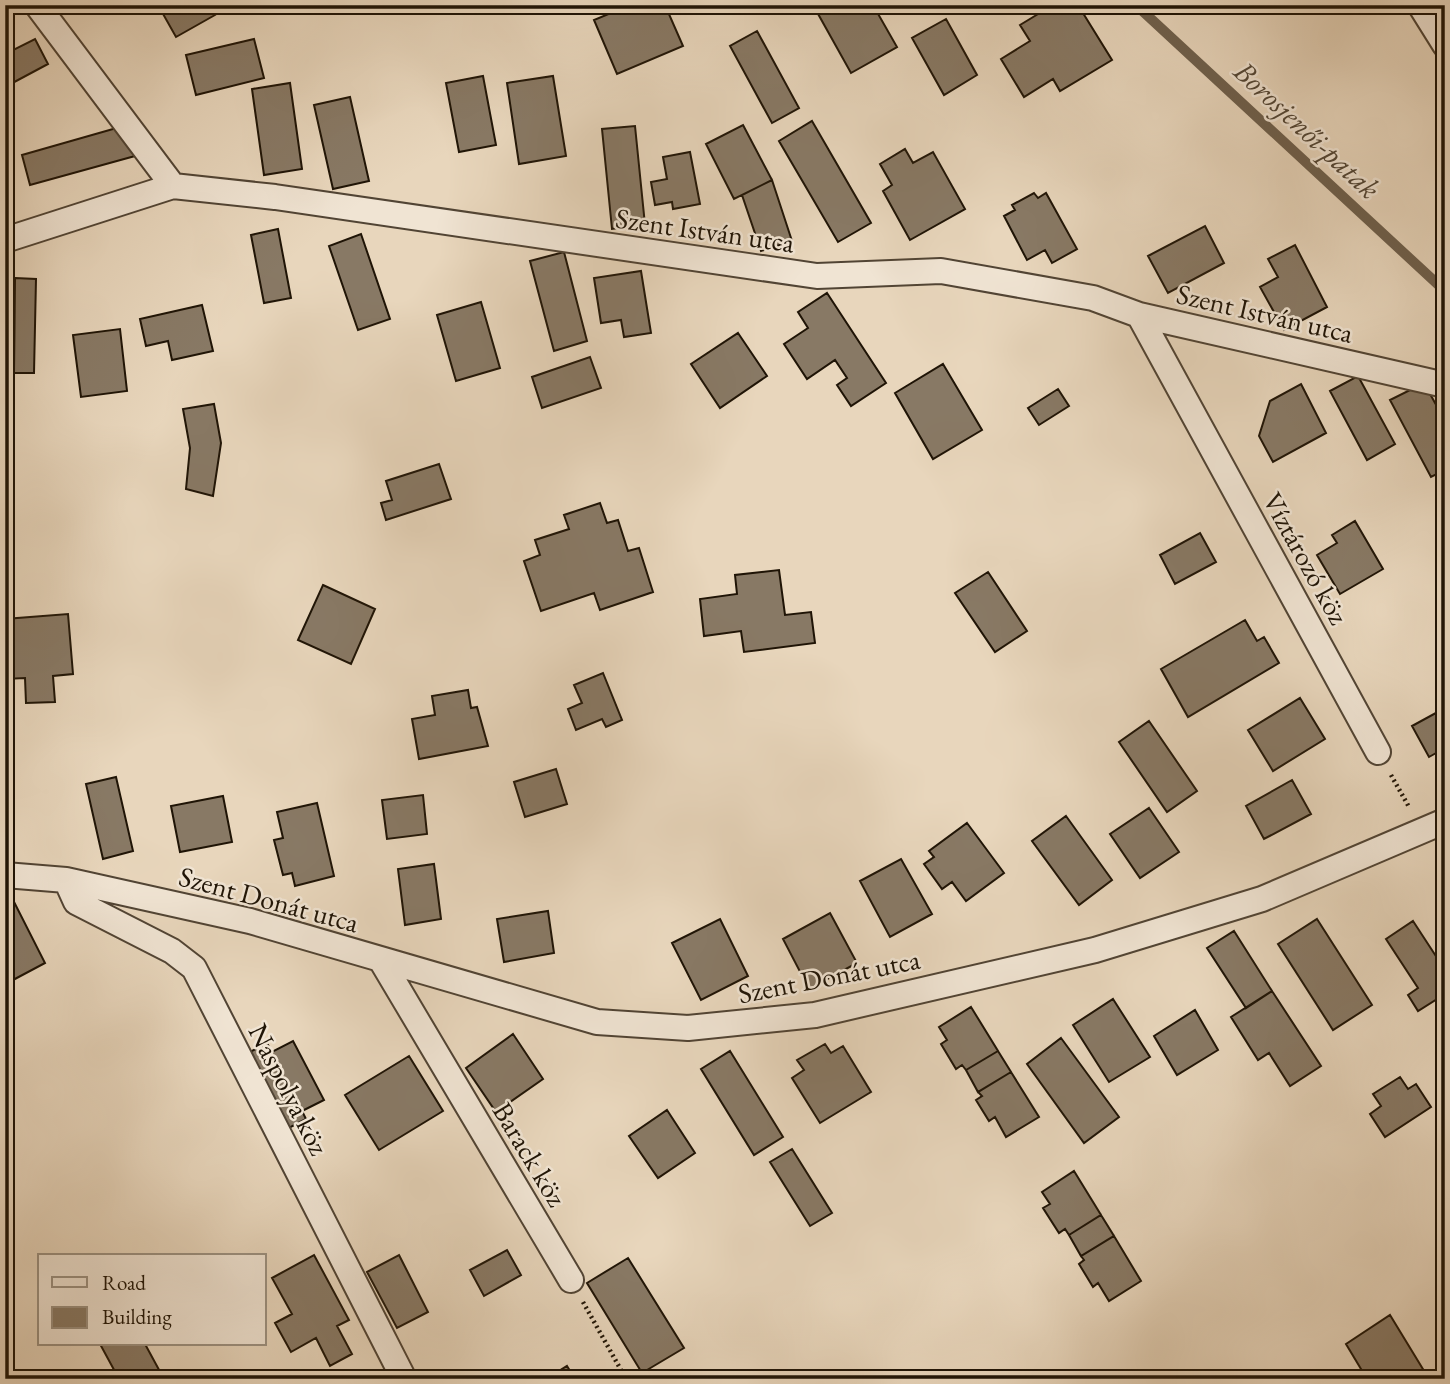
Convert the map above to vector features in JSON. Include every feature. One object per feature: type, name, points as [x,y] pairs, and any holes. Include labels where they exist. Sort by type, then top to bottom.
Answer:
[{"type":"street","points":[[5,240],[173,186],[37,5]]},
{"type":"street","points":[[1420,5],[1445,45]]},
{"type":"street","name":"Szent István utca","points":[[173,186],[275,197],[817,276],[941,271],[1093,298],[1139,315],[1445,385]]},
{"type":"street","name":"Víztározó köz","points":[[1139,315],[1378,752]]},
{"type":"street","name":"Szent Donát utca","points":[[5,875],[66,880],[250,921],[597,1022],[646,1028],[750,1024],[815,1015],[1095,950],[1262,899],[1445,821]]},
{"type":"street","name":"Naspolya köz","points":[[66,880],[76,902],[172,951],[194,968],[404,1379]]},
{"type":"street","name":"Barack köz","points":[[381,960],[570,1280]]},
{"type":"path","points":[[1378,752],[1421,829]]},
{"type":"path","points":[[570,1280],[626,1379]]},
{"type":"building","points":[[158,5],[209,5],[215,15],[176,37]]},
{"type":"building","points":[[630,5],[665,5],[683,46],[617,74],[594,20]]},
{"type":"building","points":[[829,5],[873,5],[897,47],[851,73],[817,12]]},
{"type":"building","points":[[1053,5],[1078,5],[1112,60],[1060,91],[1053,79],[1024,97],[1001,59],[1030,41],[1020,25]]},
{"type":"building","points":[[946,19],[977,75],[944,95],[912,38]]},
{"type":"building","points":[[757,31],[799,108],[772,123],[730,46]]},
{"type":"building","points":[[35,39],[48,64],[5,87],[5,54]]},
{"type":"building","points":[[254,39],[264,78],[196,95],[186,55]]},
{"type":"building","points":[[483,76],[496,145],[459,152],[446,83]]},
{"type":"building","points":[[553,76],[566,156],[519,164],[507,83]]},
{"type":"building","points":[[290,83],[302,169],[264,175],[252,89]]},
{"type":"building","points":[[350,97],[369,181],[333,189],[314,105]]},
{"type":"building","points":[[812,121],[871,223],[838,242],[779,141]]},
{"type":"building","points":[[127,125],[135,156],[30,185],[22,155]]},
{"type":"building","points":[[743,125],[772,180],[734,199],[706,144]]},
{"type":"building","points":[[635,126],[645,225],[612,229],[602,129]]},
{"type":"building","points":[[905,149],[913,163],[933,152],[965,209],[910,240],[883,191],[892,185],[880,164]]},
{"type":"building","points":[[690,152],[700,204],[673,209],[672,202],[655,205],[651,182],[667,179],[663,157]]},
{"type":"building","points":[[772,180],[792,241],[761,251],[742,195]]},
{"type":"building","points":[[1034,193],[1038,198],[1046,193],[1077,249],[1052,263],[1045,250],[1027,260],[1004,216],[1015,210],[1012,205]]},
{"type":"building","points":[[1205,226],[1224,263],[1168,293],[1148,256]]},
{"type":"building","points":[[278,229],[291,298],[264,303],[251,235]]},
{"type":"building","points":[[361,234],[390,319],[358,330],[329,246]]},
{"type":"building","points":[[1295,245],[1327,307],[1284,330],[1260,287],[1278,277],[1268,259]]},
{"type":"building","points":[[564,252],[587,341],[554,351],[530,261]]},
{"type":"building","points":[[641,271],[651,333],[624,337],[621,320],[601,323],[594,278]]},
{"type":"building","points":[[15,278],[36,279],[34,373],[14,373]]},
{"type":"building","points":[[5,279],[10,279],[5,337]]},
{"type":"building","points":[[827,293],[886,383],[851,406],[837,385],[847,378],[835,360],[807,379],[784,344],[808,328],[798,312]]},
{"type":"building","points":[[481,302],[500,368],[456,381],[437,315]]},
{"type":"building","points":[[202,305],[213,351],[172,360],[168,341],[146,346],[140,319]]},
{"type":"building","points":[[120,329],[127,391],[81,397],[73,335]]},
{"type":"building","points":[[738,333],[767,376],[720,408],[691,364]]},
{"type":"building","points":[[590,357],[601,388],[542,408],[532,377]]},
{"type":"building","points":[[943,364],[982,430],[933,459],[895,393]]},
{"type":"building","points":[[1358,376],[1395,444],[1367,460],[1330,391]]},
{"type":"building","points":[[1424,383],[1445,421],[1445,470],[1431,477],[1390,400]]},
{"type":"building","points":[[1301,384],[1326,433],[1273,462],[1259,436],[1270,401]]},
{"type":"building","points":[[1058,389],[1069,406],[1039,425],[1028,408]]},
{"type":"building","points":[[214,404],[221,443],[213,496],[186,489],[190,448],[183,409]]},
{"type":"building","points":[[439,464],[451,499],[386,520],[381,503],[392,500],[386,481]]},
{"type":"building","points":[[600,503],[607,523],[618,520],[628,551],[639,548],[653,592],[600,610],[594,593],[541,611],[524,561],[540,555],[535,540],[569,529],[564,515]]},
{"type":"building","points":[[1355,521],[1383,569],[1340,594],[1317,555],[1337,543],[1332,535]]},
{"type":"building","points":[[1200,533],[1216,562],[1175,584],[1160,555]]},
{"type":"building","points":[[779,570],[785,615],[811,612],[815,643],[744,652],[741,631],[704,636],[700,599],[737,594],[735,575]]},
{"type":"building","points":[[988,572],[1027,631],[995,652],[955,593]]},
{"type":"building","points":[[323,585],[375,609],[351,664],[298,640]]},
{"type":"building","points":[[68,614],[73,674],[53,676],[55,702],[26,703],[25,678],[5,679],[5,619]]},
{"type":"building","points":[[1245,620],[1257,641],[1264,637],[1279,663],[1188,717],[1161,669]]},
{"type":"building","points":[[603,673],[622,720],[606,727],[602,719],[576,730],[568,709],[582,703],[574,685]]},
{"type":"building","points":[[468,690],[471,708],[477,707],[488,746],[419,759],[412,719],[435,715],[432,696]]},
{"type":"building","points":[[1300,698],[1325,739],[1273,771],[1248,730]]},
{"type":"building","points":[[1445,708],[1445,748],[1429,757],[1412,726]]},
{"type":"building","points":[[1149,721],[1197,791],[1167,812],[1119,742]]},
{"type":"building","points":[[556,769],[567,804],[525,817],[514,782]]},
{"type":"building","points":[[116,777],[133,851],[103,859],[86,784]]},
{"type":"building","points":[[1292,780],[1311,814],[1264,839],[1246,806]]},
{"type":"building","points":[[423,795],[427,834],[387,839],[382,800]]},
{"type":"building","points":[[223,796],[232,842],[180,852],[171,806]]},
{"type":"building","points":[[317,803],[334,876],[295,886],[292,873],[283,875],[274,840],[283,838],[277,812]]},
{"type":"building","points":[[1149,808],[1179,852],[1140,878],[1110,834]]},
{"type":"building","points":[[5,810],[12,836],[5,838]]},
{"type":"building","points":[[1066,816],[1112,880],[1079,905],[1032,841]]},
{"type":"building","points":[[967,823],[1004,873],[966,901],[952,882],[942,889],[924,864],[934,857],[929,851]]},
{"type":"building","points":[[901,859],[932,914],[890,937],[860,881]]},
{"type":"building","points":[[434,864],[441,919],[405,925],[398,869]]},
{"type":"building","points":[[10,894],[45,963],[13,980],[5,963],[5,896]]},
{"type":"building","points":[[548,911],[554,953],[504,962],[497,919]]},
{"type":"building","points":[[830,913],[857,963],[809,989],[783,939]]},
{"type":"building","points":[[720,919],[748,976],[701,1000],[672,943]]},
{"type":"building","points":[[1317,919],[1372,1005],[1333,1030],[1278,944]]},
{"type":"building","points":[[1413,921],[1445,970],[1445,994],[1418,1011],[1408,995],[1418,988],[1386,939]]},
{"type":"building","points":[[1234,931],[1272,991],[1246,1008],[1207,948]]},
{"type":"building","points":[[1272,991],[1321,1066],[1290,1086],[1269,1053],[1258,1060],[1231,1017]]},
{"type":"building","points":[[1113,999],[1150,1057],[1109,1082],[1073,1025]]},
{"type":"building","points":[[971,1007],[998,1051],[966,1070],[962,1065],[956,1069],[941,1044],[947,1040],[939,1027]]},
{"type":"building","points":[[1195,1010],[1218,1050],[1177,1075],[1154,1036]]},
{"type":"building","points":[[513,1034],[543,1079],[496,1112],[466,1068]]},
{"type":"building","points":[[1061,1038],[1119,1117],[1084,1143],[1027,1064]]},
{"type":"building","points":[[293,1041],[324,1100],[302,1111],[306,1119],[285,1130],[246,1054],[267,1043],[272,1052]]},
{"type":"building","points":[[825,1044],[831,1053],[843,1046],[871,1092],[820,1123],[792,1078],[804,1070],[797,1060]]},
{"type":"building","points":[[730,1051],[783,1137],[754,1155],[701,1069]]},
{"type":"building","points":[[998,1051],[1011,1072],[978,1092],[966,1070]]},
{"type":"building","points":[[409,1056],[443,1111],[379,1150],[345,1095]]},
{"type":"building","points":[[1011,1072],[1039,1117],[1006,1137],[995,1117],[989,1121],[976,1100],[982,1096],[978,1092]]},
{"type":"building","points":[[1400,1077],[1408,1089],[1416,1084],[1431,1107],[1385,1137],[1370,1114],[1381,1106],[1373,1094]]},
{"type":"building","points":[[667,1110],[695,1153],[658,1178],[629,1136]]},
{"type":"building","points":[[792,1149],[832,1213],[810,1226],[770,1162]]},
{"type":"building","points":[[1074,1171],[1101,1215],[1069,1235],[1065,1229],[1059,1233],[1043,1208],[1050,1204],[1042,1192]]},
{"type":"building","points":[[1101,1215],[1114,1236],[1081,1256],[1069,1235]]},
{"type":"building","points":[[1114,1236],[1141,1281],[1109,1301],[1098,1283],[1093,1287],[1079,1264],[1084,1260],[1081,1256]]},
{"type":"building","points":[[507,1250],[521,1275],[484,1296],[470,1270]]},
{"type":"building","points":[[314,1255],[349,1320],[337,1326],[352,1354],[330,1366],[316,1338],[291,1352],[275,1323],[292,1314],[272,1278]]},
{"type":"building","points":[[399,1255],[428,1312],[397,1328],[367,1272]]},
{"type":"building","points":[[628,1258],[684,1348],[642,1373],[587,1283]]},
{"type":"building","points":[[1390,1315],[1429,1379],[1367,1379],[1346,1344]]},
{"type":"building","points":[[101,1346],[146,1346],[164,1379],[119,1379]]},
{"type":"building","points":[[567,1366],[575,1379],[546,1379]]},
{"type":"waterway","name":"Borosjenői-patak","points":[[1136,5],[1445,291]]}]
